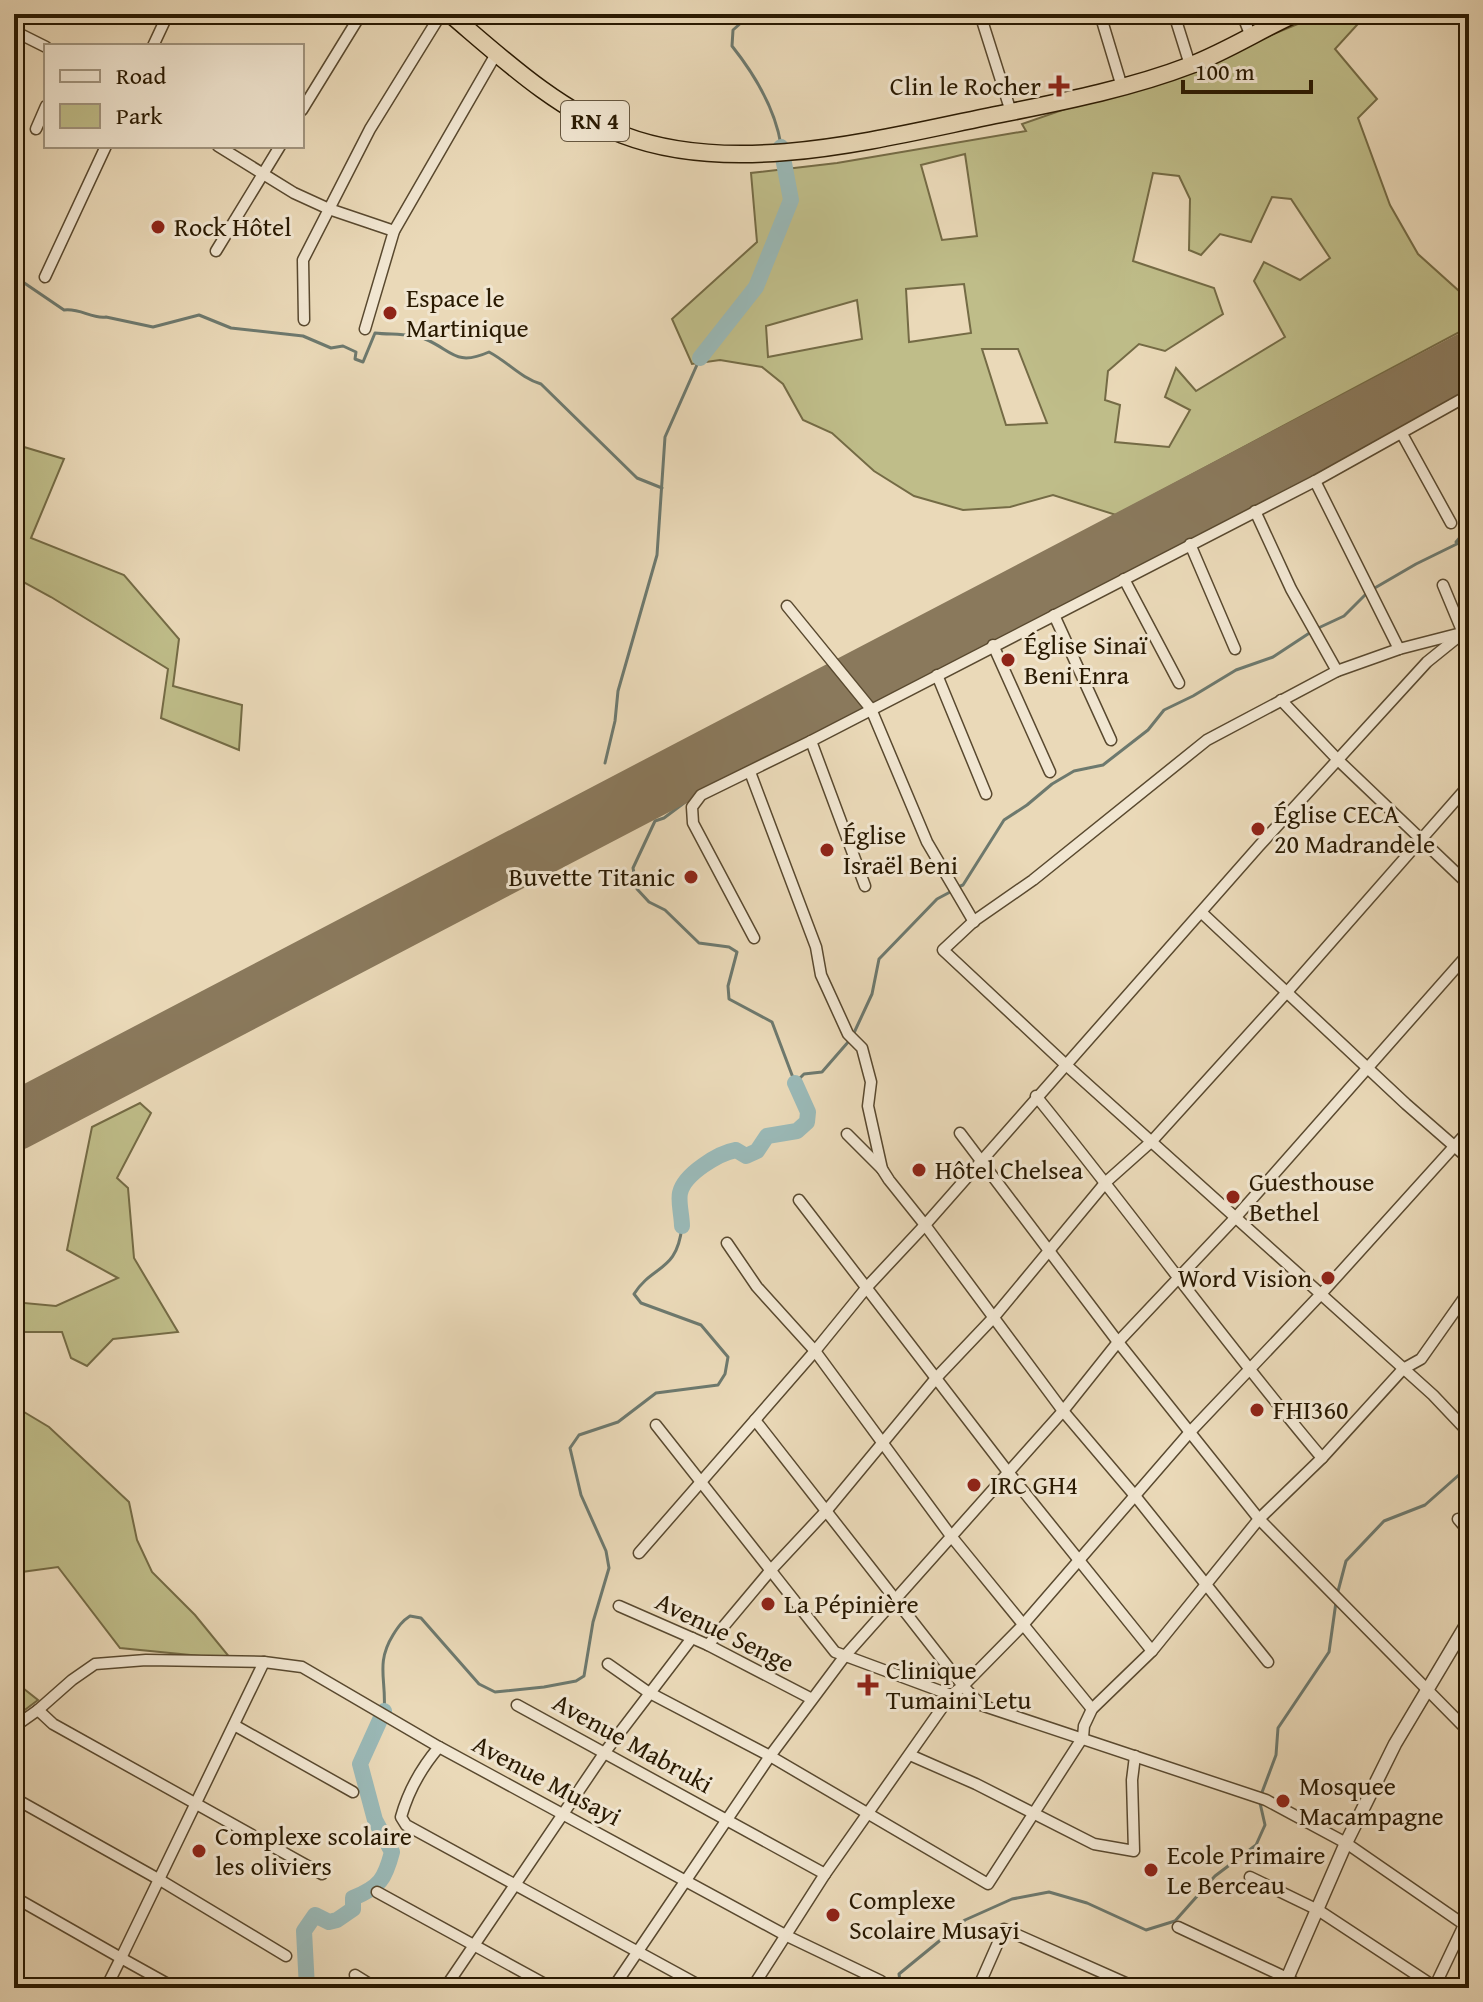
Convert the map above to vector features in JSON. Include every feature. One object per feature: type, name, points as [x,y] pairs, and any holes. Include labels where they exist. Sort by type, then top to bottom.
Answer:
[{"type":"highway","name":"RN 4","points":[[450,14],[568,109],[623,135],[690,153],[779,152],[844,147],[1122,87],[1190,65],[1295,14]]},
{"type":"street","points":[[154,44],[168,14]]},
{"type":"street","points":[[304,107],[361,14]]},
{"type":"street","points":[[304,320],[303,260],[370,129],[441,14]]},
{"type":"street","points":[[980,14],[1011,112]]},
{"type":"street","points":[[1100,14],[1122,87]]},
{"type":"street","points":[[1174,14],[1190,65]]},
{"type":"street","points":[[1242,14],[1250,34]]},
{"type":"street","points":[[14,31],[44,46]]},
{"type":"street","points":[[365,329],[394,231],[496,54]]},
{"type":"street","points":[[36,129],[44,111]]},
{"type":"street","points":[[45,277],[105,148]]},
{"type":"street","points":[[221,148],[294,193],[329,209],[394,231]]},
{"type":"street","points":[[216,251],[279,148]]},
{"type":"street","points":[[754,938],[693,823],[692,807],[701,795],[1315,481],[1469,395]]},
{"type":"street","points":[[1402,434],[1451,523]]},
{"type":"street","points":[[1315,481],[1399,649]]},
{"type":"street","points":[[1255,511],[1291,589],[1337,671]]},
{"type":"street","points":[[1190,544],[1235,649]]},
{"type":"street","points":[[1124,579],[1179,683]]},
{"type":"street","points":[[1443,585],[1466,632]]},
{"type":"street","points":[[787,606],[871,709],[927,842],[974,922]]},
{"type":"street","points":[[1054,615],[1111,740]]},
{"type":"street","points":[[1466,632],[1399,649],[1337,671],[1207,740],[1033,880],[974,922],[944,948],[944,952],[1433,1395],[1469,1433]]},
{"type":"street","points":[[639,1553],[867,1287],[1259,846],[1427,662],[1466,632]]},
{"type":"street","points":[[993,645],[1050,772]]},
{"type":"street","points":[[937,675],[986,794]]},
{"type":"street","points":[[1281,700],[1339,761],[1469,885]]},
{"type":"street","points":[[811,741],[865,886]]},
{"type":"street","points":[[750,772],[816,947],[821,975],[848,1034],[862,1048],[871,1082],[868,1106],[882,1169]]},
{"type":"street","points":[[708,1645],[770,1571],[827,1510],[937,1377],[994,1317],[1106,1182],[1152,1141],[1469,785]]},
{"type":"street","points":[[1202,913],[1469,1159]]},
{"type":"street","points":[[613,1988],[770,1756],[844,1657],[1063,1411],[1118,1342],[1236,1217],[1469,953]]},
{"type":"street","points":[[1036,1096],[1106,1182],[1248,1370],[1322,1458]]},
{"type":"street","points":[[752,1988],[825,1874],[951,1695],[1022,1626],[1190,1432],[1321,1294],[1469,1130]]},
{"type":"street","points":[[960,1133],[1118,1342],[1259,1519],[1468,1727]]},
{"type":"street","points":[[847,1134],[882,1169],[1063,1411],[1268,1662]]},
{"type":"street","points":[[799,1200],[1008,1472],[1152,1651]]},
{"type":"street","points":[[727,1243],[757,1287],[815,1351],[951,1536],[1092,1709]]},
{"type":"street","points":[[608,1664],[648,1692],[770,1756],[988,1884],[1083,1737],[1084,1726],[1092,1709],[1152,1651],[1259,1519],[1322,1458],[1403,1369],[1421,1359],[1469,1291]]},
{"type":"street","points":[[755,1420],[963,1686],[981,1704]]},
{"type":"street","points":[[656,1425],[835,1652],[951,1695],[1261,1798],[1346,1843],[1466,1927],[1434,1988],[1318,1910],[1250,1877]]},
{"type":"street","points":[[1458,1519],[1469,1532]]},
{"type":"street","name":"Avenue Senge","points":[[619,1606],[708,1645],[812,1699]]},
{"type":"street","points":[[1285,1983],[1346,1843],[1395,1744],[1469,1620]]},
{"type":"street","points":[[445,1988],[605,1752],[692,1638]]},
{"type":"street","points":[[1457,1640],[1469,1652]]},
{"type":"street","name":"Avenue Musayi","points":[[14,1727],[95,1664],[146,1660],[264,1662],[302,1667],[439,1747],[787,1936],[881,1981]]},
{"type":"street","points":[[106,1988],[264,1662]]},
{"type":"street","name":"Avenue Mabruki","points":[[517,1705],[825,1874]]},
{"type":"street","points":[[38,1710],[53,1724],[322,1874]]},
{"type":"street","points":[[234,1725],[353,1792]]},
{"type":"street","points":[[439,1747],[427,1762],[401,1817],[406,1825],[704,1988]]},
{"type":"street","points":[[910,1755],[976,1784],[1094,1844],[1134,1851],[1132,1780],[1135,1756]]},
{"type":"street","points":[[14,1798],[160,1880],[286,1956]]},
{"type":"street","points":[[377,1892],[552,1988]]},
{"type":"street","points":[[14,1897],[175,1988]]},
{"type":"street","points":[[1178,1927],[1285,1983],[1303,1988]]},
{"type":"street","points":[[978,1988],[1004,1929],[1132,1987]]},
{"type":"street","points":[[355,1975],[376,1988]]},
{"type":"green space","points":[[1322,14],[1367,14],[1335,49],[1377,99],[1358,118],[1390,205],[1418,254],[1469,300],[1469,327],[1116,515],[1053,495],[1010,507],[963,510],[914,496],[874,471],[832,433],[803,420],[783,384],[762,367],[720,360],[692,364],[672,319],[757,242],[751,173],[837,163],[1026,131],[1022,124],[1232,51]],"holes":[[[965,154],[977,236],[942,240],[921,165]],[[1153,173],[1179,176],[1190,199],[1189,250],[1201,255],[1220,234],[1251,242],[1272,197],[1291,199],[1330,258],[1300,280],[1264,262],[1254,281],[1285,337],[1196,391],[1176,368],[1165,397],[1190,410],[1169,447],[1115,442],[1120,405],[1105,400],[1108,371],[1139,344],[1165,351],[1223,314],[1214,288],[1133,261]],[[964,284],[971,333],[909,342],[906,289]],[[857,300],[862,339],[768,357],[766,326]],[[982,349],[1018,349],[1047,423],[1006,425]]]},
{"type":"green space","points":[[14,444],[64,459],[31,538],[124,575],[179,639],[173,686],[242,705],[239,750],[161,718],[168,669],[14,577]]},
{"type":"green space","points":[[140,1103],[151,1113],[117,1178],[128,1188],[134,1258],[178,1332],[113,1339],[87,1366],[71,1358],[62,1332],[14,1332],[14,1302],[56,1306],[118,1278],[67,1250],[92,1127]]},
{"type":"green space","points":[[14,1406],[49,1427],[129,1502],[137,1540],[152,1572],[195,1615],[231,1659],[120,1648],[58,1567],[14,1573]]},
{"type":"green space","points":[[14,1681],[38,1700],[14,1718]]},
{"type":"waterway","points":[[751,14],[733,30],[732,46],[763,92],[781,145]]},
{"type":"waterway","points":[[700,358],[756,287],[791,200],[781,147]]},
{"type":"waterway","points":[[14,276],[64,310],[153,327],[199,315],[231,328],[303,336],[331,348],[343,346],[356,352],[355,359],[363,362],[375,333],[419,337],[461,357],[489,352],[541,384],[637,478],[662,488]]},
{"type":"waterway","points":[[605,763],[618,691],[657,555],[665,437],[700,358]]},
{"type":"waterway","points":[[898,690],[1388,435]]},
{"type":"waterway","points":[[1456,542],[1469,527]]},
{"type":"waterway","points":[[1373,589],[1469,538]]},
{"type":"waterway","points":[[958,887],[963,885],[1004,820],[1052,784],[1074,771],[1103,765],[1148,730],[1164,710],[1236,670],[1273,657],[1314,630],[1344,616],[1367,593]]},
{"type":"waterway","points":[[696,794],[664,818],[655,821],[633,868],[637,889],[649,902],[665,910],[699,943],[729,947],[737,952],[728,986],[729,999],[772,1022],[795,1083],[804,1074],[822,1072],[849,1041]]},
{"type":"waterway","points":[[853,1035],[872,994],[879,959],[937,899],[952,891]]},
{"type":"waterway","points":[[682,1226],[680,1193],[695,1172],[729,1152],[736,1150],[746,1156],[757,1151],[767,1136],[797,1131],[807,1122],[808,1112],[795,1083]]},
{"type":"waterway","points":[[384,1711],[384,1655],[395,1632],[410,1616],[421,1618],[479,1684],[495,1692],[544,1687],[576,1681],[584,1676],[593,1622],[609,1568],[606,1551],[581,1495],[570,1448],[579,1435],[618,1422],[656,1393],[718,1385],[725,1374],[728,1357],[701,1325],[641,1303],[634,1294],[641,1284],[670,1260],[682,1226]]},
{"type":"waterway","points":[[1337,1595],[1346,1561],[1384,1521],[1425,1505],[1469,1466]]},
{"type":"waterway","points":[[1261,1795],[1276,1755],[1278,1728],[1329,1652],[1336,1602]]},
{"type":"waterway","points":[[307,1988],[304,1931],[315,1915],[329,1922],[353,1909],[353,1898],[370,1890],[384,1876],[392,1852],[375,1820],[360,1764],[384,1711]]},
{"type":"waterway","points":[[901,1988],[899,1974],[965,1920],[1012,1899],[1049,1892],[1087,1903],[1146,1930],[1175,1921],[1215,1876],[1256,1845],[1265,1825],[1260,1803]]},
{"type":"runway","points":[[14,1122],[1469,361]]},
{"type":"place","name":"Clin le Rocher","points":[[1059,86]]},
{"type":"place","name":"Rock Hôtel","points":[[158,227]]},
{"type":"place","name":"Espace le Martinique","points":[[390,313]]},
{"type":"place","name":"Église Sinaï Beni Enra","points":[[1008,660]]},
{"type":"place","name":"Église CECA 20 Madrandele","points":[[1258,829]]},
{"type":"place","name":"Église Israël Beni","points":[[827,850]]},
{"type":"place","name":"Buvette Titanic","points":[[691,877]]},
{"type":"place","name":"Hôtel Chelsea","points":[[919,1170]]},
{"type":"place","name":"Guesthouse Bethel","points":[[1233,1197]]},
{"type":"place","name":"Word Vision","points":[[1328,1278]]},
{"type":"place","name":"FHI360","points":[[1257,1410]]},
{"type":"place","name":"IRC GH4","points":[[974,1485]]},
{"type":"place","name":"La Pépinière","points":[[768,1604]]},
{"type":"place","name":"Clinique Tumaini Letu","points":[[868,1685]]},
{"type":"place","name":"Mosquee Macampagne","points":[[1283,1801]]},
{"type":"place","name":"Complexe scolaire les oliviers","points":[[199,1851]]},
{"type":"place","name":"Ecole Primaire Le Berceau","points":[[1151,1870]]},
{"type":"place","name":"Complexe Scolaire Musayi","points":[[833,1915]]}]
